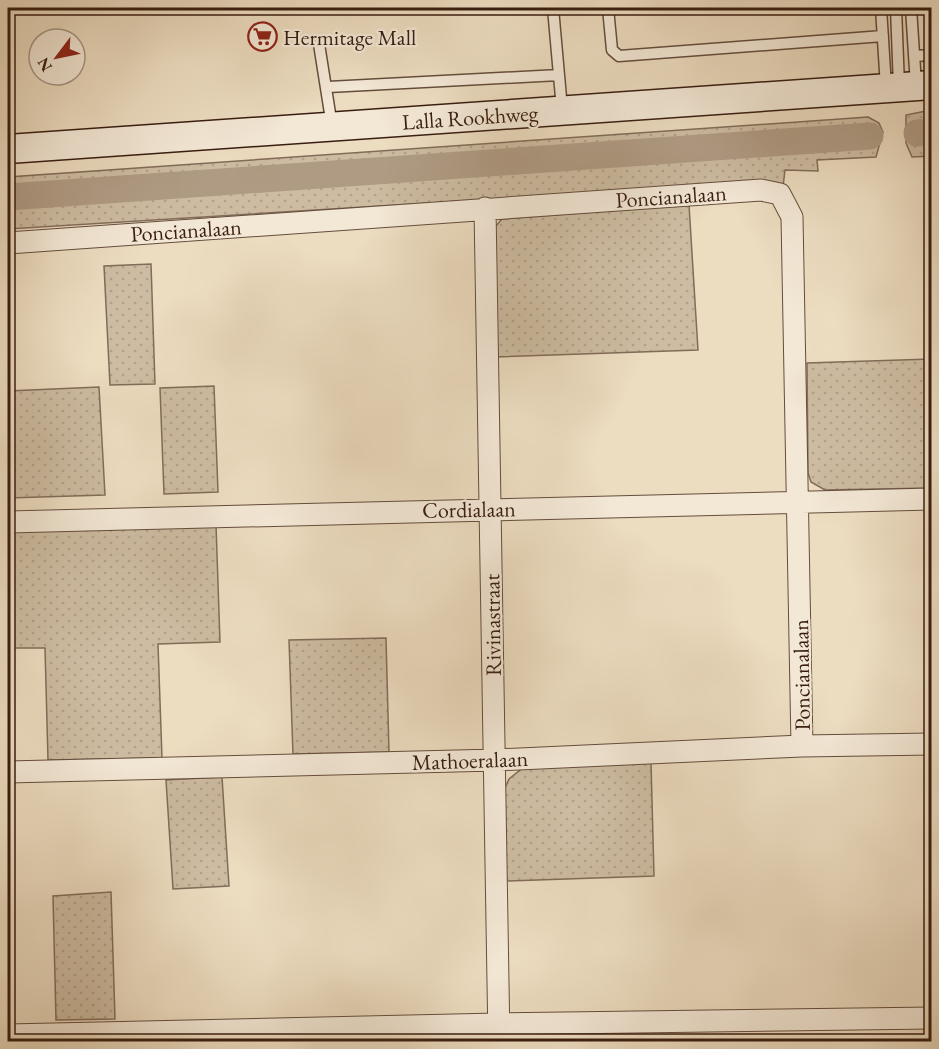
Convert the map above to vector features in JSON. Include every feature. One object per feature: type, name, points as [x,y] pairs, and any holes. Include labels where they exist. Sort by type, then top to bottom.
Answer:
[{"type":"street","name":"Lalla Rookhweg","points":[[8,149],[908,86]]},
{"type":"street","name":"Poncianalaan","points":[[8,243],[761,190],[780,194],[792,217],[802,746]]},
{"type":"street","name":"Rivinastraat","points":[[485,208],[489,508],[496,759],[498,1032]]},
{"type":"street","name":"Cordialaan","points":[[8,522],[489,508],[932,499]]},
{"type":"street","name":"Mathoeralaan","points":[[8,772],[496,759],[802,746],[932,744]]},
{"type":"street","points":[[8,1035],[498,1032],[932,1018]]},
{"type":"lane","points":[[554,8],[562,111]]},
{"type":"lane","points":[[608,8],[612,50],[620,56],[883,36]]},
{"type":"lane","points":[[881,8],[883,36],[908,86]]},
{"type":"lane","points":[[896,8],[908,86]]},
{"type":"lane","points":[[908,86],[914,56],[911,8]]},
{"type":"lane","points":[[319,44],[332,126]]},
{"type":"lane","points":[[914,56],[932,56]]},
{"type":"lane","points":[[327,87],[559,75]]},
{"type":"shaded area","points":[[931,110],[931,156],[912,157],[906,143],[906,115]]},
{"type":"shaded area","points":[[868,117],[879,123],[883,132],[876,157],[817,160],[818,171],[785,170],[783,187],[771,182],[8,229],[8,177]]},
{"type":"shaded area","points":[[689,205],[698,350],[496,357],[495,227],[502,219]]},
{"type":"shaded area","points":[[151,264],[155,384],[110,385],[104,266]]},
{"type":"shaded area","points":[[931,359],[931,488],[825,490],[811,482],[808,473],[807,363]]},
{"type":"shaded area","points":[[214,386],[218,492],[164,494],[160,388]]},
{"type":"shaded area","points":[[99,387],[105,495],[8,498],[8,391]]},
{"type":"shaded area","points":[[216,525],[220,642],[158,644],[162,758],[48,760],[45,648],[8,648],[8,531]]},
{"type":"shaded area","points":[[386,638],[389,752],[293,754],[289,640]]},
{"type":"shaded area","points":[[651,763],[654,876],[506,881],[505,788],[509,779],[525,766]]},
{"type":"shaded area","points":[[222,777],[229,886],[173,889],[166,780]]},
{"type":"shaded area","points":[[111,892],[115,1019],[56,1020],[53,896]]},
{"type":"waterway","points":[[917,133],[932,132]]},
{"type":"waterway","points":[[8,197],[870,136]]},
{"type":"place","name":"Hermitage Mall","points":[[262,37]]}]
